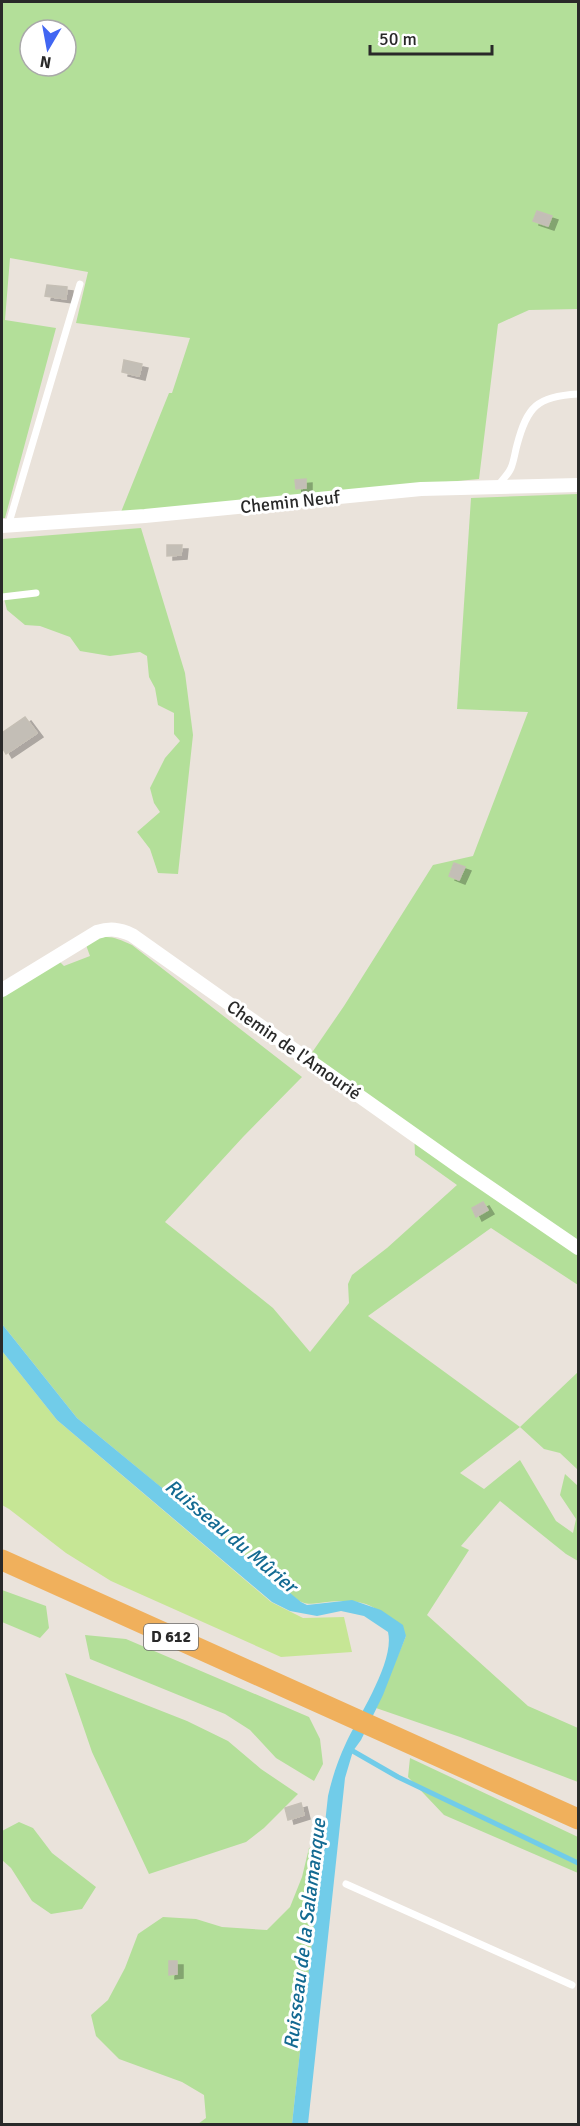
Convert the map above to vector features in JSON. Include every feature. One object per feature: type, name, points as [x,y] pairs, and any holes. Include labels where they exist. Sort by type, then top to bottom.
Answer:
[{"type":"highway","name":"D 612","points":[[2,1560],[579,1819]]},
{"type":"street","name":"Chemin Neuf","points":[[5,526],[145,516],[421,489],[579,485]]},
{"type":"street","name":"Chemin de l'Amourié","points":[[2,990],[97,932],[108,929],[132,935],[432,1148],[579,1248]]},
{"type":"lane","points":[[5,526],[80,285]]},
{"type":"lane","points":[[497,487],[511,468],[523,424],[529,411],[546,400],[563,394],[579,394]]},
{"type":"lane","points":[[2,597],[36,593]]},
{"type":"lane","points":[[346,1884],[572,1985]]},
{"type":"green space","points":[[2,2],[578,2],[578,309],[529,310],[498,324],[479,479],[121,512],[169,393],[172,393],[190,338],[76,323],[88,272],[10,258],[5,320],[56,328],[5,518],[2,518]]},
{"type":"green space","points":[[578,494],[578,1285],[491,1228],[368,1316],[520,1427],[460,1473],[484,1489],[520,1460],[556,1521],[573,1533],[576,1519],[560,1495],[565,1474],[578,1486],[578,1561],[500,1501],[461,1546],[469,1550],[427,1615],[528,1706],[578,1728],[578,1782],[376,1708],[406,1636],[380,1611],[363,1603],[341,1601],[310,1604],[299,1601],[77,1418],[2,1324],[2,997],[58,960],[64,966],[90,956],[86,945],[92,941],[103,937],[113,938],[132,945],[302,1077],[165,1222],[273,1308],[310,1352],[349,1303],[348,1284],[352,1275],[387,1248],[457,1185],[415,1155],[414,1129],[311,1054],[433,865],[473,856],[528,712],[457,709],[471,498]]},
{"type":"green space","points":[[141,528],[185,673],[193,735],[178,874],[158,873],[150,849],[137,832],[160,812],[154,803],[150,788],[165,758],[180,741],[174,734],[174,713],[158,705],[155,688],[149,677],[147,656],[140,652],[110,656],[80,651],[70,637],[40,626],[25,625],[7,610],[2,591],[2,539]]},
{"type":"green space","points":[[2,1351],[57,1420],[271,1602],[303,1618],[344,1617],[352,1652],[281,1657],[111,1581],[66,1553],[2,1505]]},
{"type":"green space","points":[[578,1372],[578,1470],[560,1453],[544,1449],[520,1427]]},
{"type":"green space","points":[[2,1590],[46,1606],[49,1628],[40,1638],[2,1622]]},
{"type":"green space","points":[[85,1635],[126,1639],[309,1717],[320,1739],[323,1764],[314,1781],[276,1758],[250,1730],[225,1714],[90,1659]]},
{"type":"green space","points":[[65,1673],[187,1721],[228,1741],[261,1769],[298,1794],[264,1828],[246,1842],[149,1874],[92,1752]]},
{"type":"green space","points":[[410,1758],[578,1837],[578,1873],[444,1815],[408,1777]]},
{"type":"green space","points":[[19,1822],[33,1828],[52,1853],[96,1887],[82,1909],[51,1914],[32,1901],[11,1868],[2,1860],[2,1831]]},
{"type":"green space","points":[[323,1844],[292,2124],[198,2124],[206,2118],[204,2095],[182,2082],[119,2059],[96,2036],[91,2015],[108,2000],[125,1968],[138,1934],[163,1917],[196,1919],[222,1927],[267,1930],[290,1907],[302,1877],[309,1848]]},
{"type":"water","points":[[2,1324],[77,1418],[301,1602],[307,1605],[352,1600],[381,1610],[403,1625],[406,1636],[383,1695],[361,1740],[353,1751],[345,1778],[308,2124],[292,2124],[328,1796],[343,1749],[381,1672],[389,1644],[388,1632],[364,1616],[341,1611],[317,1616],[290,1611],[272,1602],[57,1420],[2,1351]]},
{"type":"building","points":[[537,211],[552,216],[548,226],[533,221]]},
{"type":"building","points":[[47,285],[67,287],[66,299],[45,296]]},
{"type":"building","points":[[124,360],[142,364],[139,376],[122,372]]},
{"type":"building","points":[[306,479],[306,488],[296,489],[295,480]]},
{"type":"building","points":[[167,545],[182,545],[181,555],[167,556]]},
{"type":"building","points":[[25,717],[37,733],[6,754],[2,747],[2,733]]},
{"type":"building","points":[[454,863],[465,867],[459,880],[449,876]]},
{"type":"building","points":[[483,1202],[488,1210],[476,1217],[472,1208]]},
{"type":"building","points":[[301,1803],[304,1815],[288,1820],[285,1808]]},
{"type":"building","points":[[169,1961],[177,1961],[177,1974],[169,1975]]},
{"type":"waterway","name":"Ruisseau du Mûrier","points":[[351,1750],[398,1777],[578,1863]]},
{"type":"water label","name":"Ruisseau de la Salamanque","points":[[305,1934]]}]
